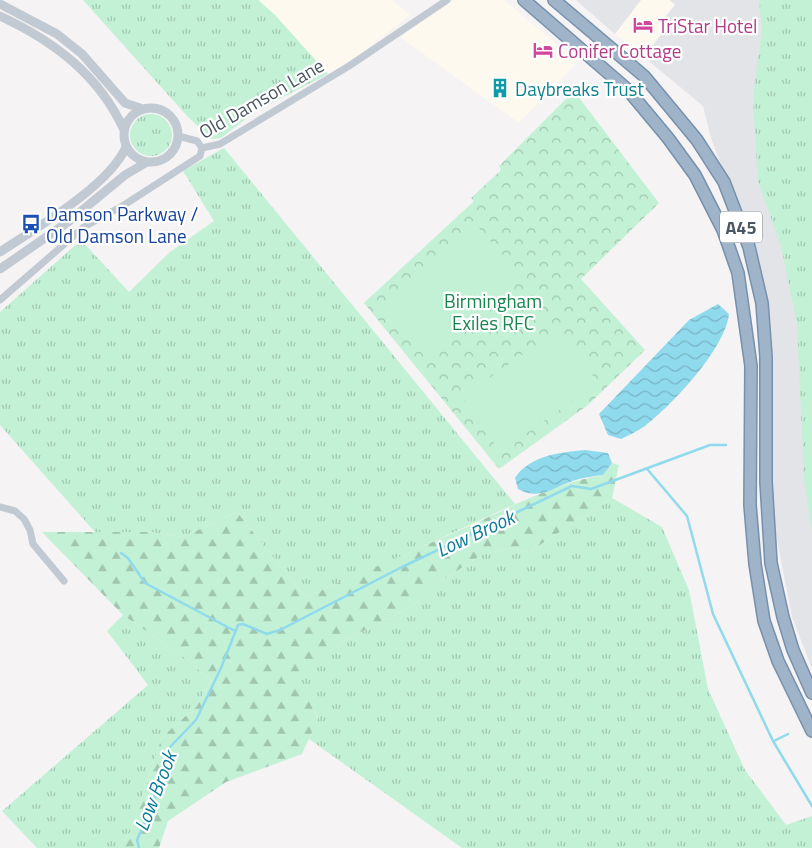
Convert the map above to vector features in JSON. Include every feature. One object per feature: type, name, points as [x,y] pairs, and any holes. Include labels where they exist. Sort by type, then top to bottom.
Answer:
[{"type":"highway","name":"A45","points":[[524,0],[628,90],[668,138],[695,175],[723,230],[738,273],[751,366],[750,505],[754,564],[764,621],[775,653],[812,731]]},
{"type":"highway","name":"A45","points":[[554,0],[644,76],[697,140],[724,182],[749,247],[762,303],[766,357],[766,482],[771,563],[786,626],[812,693]]},
{"type":"street","name":"Old Damson Lane","points":[[0,300],[84,227],[184,168],[200,156],[202,148],[220,144],[349,66],[448,0]]},
{"type":"street","points":[[0,4],[58,34],[82,54],[125,103],[143,109],[154,108],[164,112],[175,125],[178,136],[175,146],[168,156],[159,161],[147,162],[125,175],[68,222],[0,269]]},
{"type":"street","points":[[0,16],[40,36],[72,60],[106,98],[124,130],[126,147],[135,157],[147,162]]},
{"type":"street","points":[[124,130],[129,119],[143,109]]},
{"type":"street","points":[[178,136],[197,141],[202,148]]},
{"type":"street","points":[[0,252],[60,212],[114,169],[126,147]]},
{"type":"street","points":[[0,507],[15,512],[24,519],[30,530],[32,544],[64,581]]},
{"type":"shaded area","points":[[258,0],[392,0],[410,15],[359,55],[328,74],[275,15]]},
{"type":"shaded area","points":[[454,0],[504,0],[578,62],[519,123],[400,37]]},
{"type":"shaded area","points":[[576,0],[641,0],[615,34]]},
{"type":"shaded area","points":[[641,0],[670,0],[675,4],[662,21],[667,26],[644,57],[615,34]]},
{"type":"shaded area","points":[[670,0],[812,0],[812,669],[792,617],[776,535],[772,498],[771,338],[766,302],[753,249],[711,138],[703,106],[644,57],[667,27],[662,21],[675,5]]},
{"type":"green space","points":[[83,0],[258,0],[275,15],[328,74],[256,111],[221,138],[211,139],[187,116]]},
{"type":"green space","points":[[759,0],[812,0],[812,532],[804,479],[797,324],[781,246],[758,181],[753,98],[762,28]]},
{"type":"green space","name":"Birmingham Exiles RFC","points":[[574,91],[659,203],[581,279],[645,350],[588,405],[499,469],[364,303],[474,201],[471,198],[501,170],[499,166]]},
{"type":"green space","points":[[155,114],[163,117],[169,123],[172,135],[169,147],[163,153],[147,156],[139,153],[133,147],[130,131],[133,123],[139,117]]},
{"type":"green space","points":[[224,148],[515,504],[402,556],[305,597],[237,512],[183,537],[150,532],[95,532],[0,425],[0,312],[81,240],[129,292],[170,252],[214,221],[183,171]]},
{"type":"green space","points":[[477,226],[522,277],[429,357],[385,306]]},
{"type":"green space","points":[[559,329],[598,383],[500,452],[462,397]]},
{"type":"green space","points":[[612,463],[619,465],[612,498],[529,552],[511,548],[483,554],[433,586],[412,607],[343,641],[298,678],[318,719],[302,754],[226,782],[168,821],[159,848],[119,848],[131,831],[162,737],[197,706],[211,681],[188,660],[123,615],[42,532],[150,532],[183,537],[237,512],[305,597],[534,496],[568,484],[603,475]]},
{"type":"green space","points":[[612,498],[662,527],[689,590],[708,689],[745,770],[786,825],[812,816],[812,848],[462,848],[309,739],[318,718],[297,678],[343,641],[412,607],[433,586],[483,554],[511,548],[529,552]]},
{"type":"green space","points":[[123,615],[188,660],[211,681],[197,706],[162,737],[131,831],[119,848],[37,848],[2,811],[148,685],[107,631]]},
{"type":"water","points":[[718,304],[729,314],[725,328],[718,343],[696,375],[645,426],[621,439],[608,435],[599,414],[689,320]]},
{"type":"water","points":[[585,450],[608,453],[612,463],[603,475],[579,479],[542,493],[527,493],[518,489],[515,478],[528,465],[556,454]]},
{"type":"waterway","name":"Low Brook","points":[[139,848],[137,840],[157,794],[169,748],[196,720],[221,668],[238,625],[243,624],[267,634],[280,630],[402,567],[572,486],[591,489],[710,445],[726,445]]},
{"type":"waterway","points":[[648,470],[687,516],[713,614],[773,741],[812,806]]},
{"type":"waterway","name":"Low Brook","points":[[121,553],[128,558],[145,583],[235,631]]},
{"type":"waterway","points":[[774,741],[788,734]]},
{"type":"place","name":"TriStar Hotel","points":[[643,25]]},
{"type":"place","name":"Conifer Cottage","points":[[543,50]]},
{"type":"place","name":"Daybreaks Trust","points":[[500,88]]},
{"type":"place","name":"Damson Parkway / Old Damson Lane","points":[[31,224]]}]
